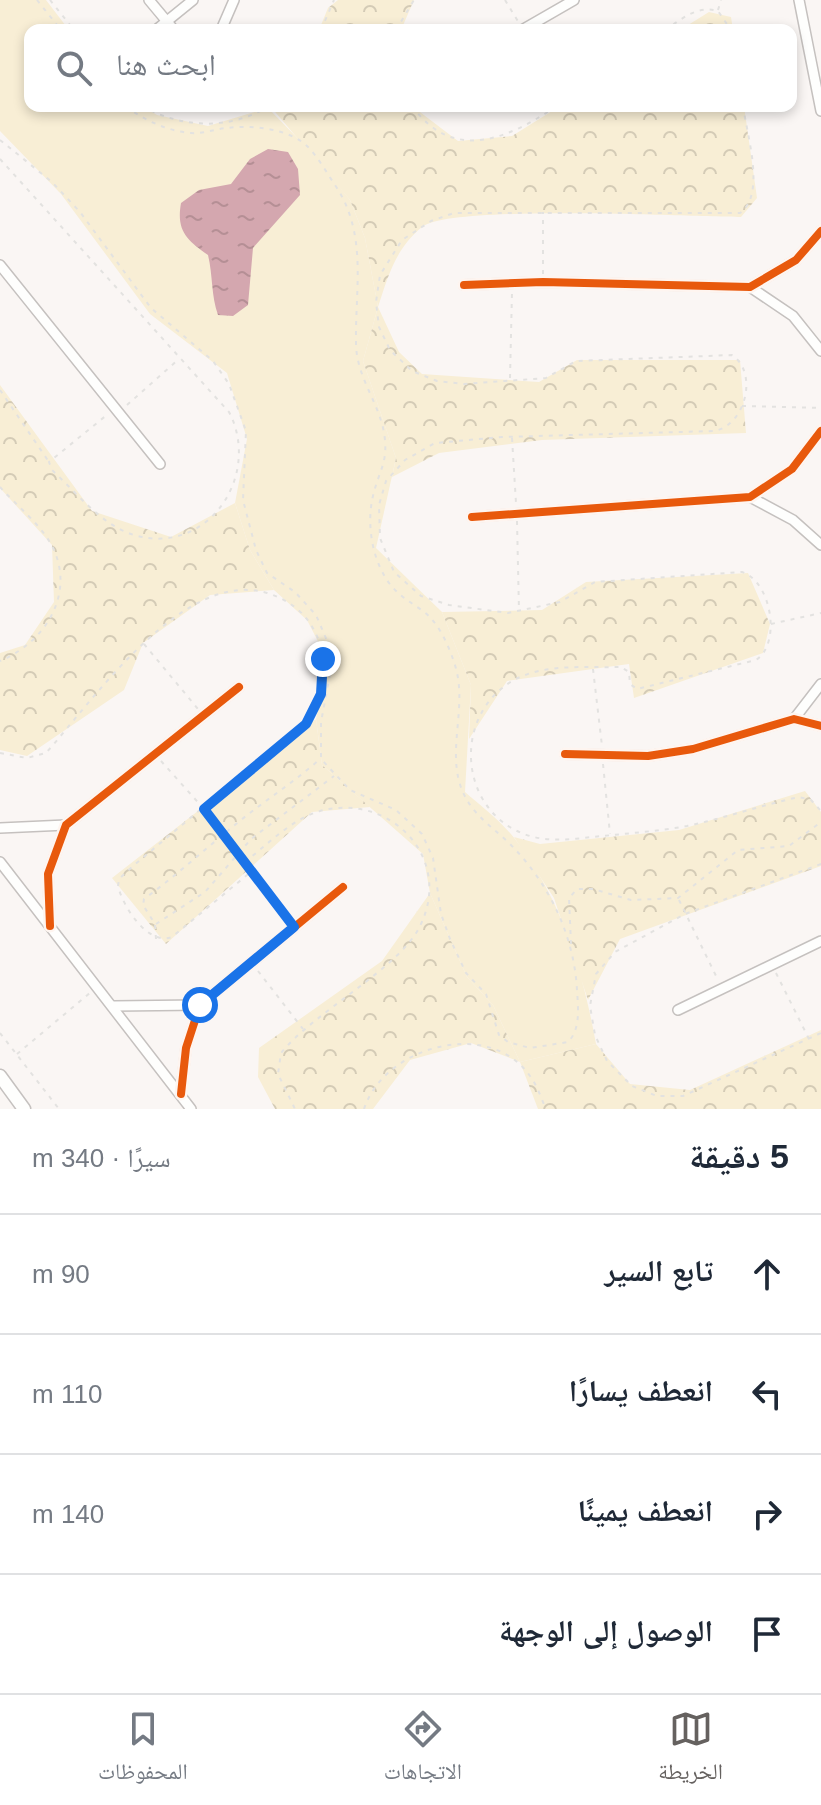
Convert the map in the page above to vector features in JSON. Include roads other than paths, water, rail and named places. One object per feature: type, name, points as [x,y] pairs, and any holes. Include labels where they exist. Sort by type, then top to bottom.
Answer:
[{"type":"main road","points":[[0,1076],[24,1109]]},
{"type":"street","points":[[149,0],[169,24]]},
{"type":"street","points":[[163,24],[193,0]]},
{"type":"street","points":[[224,24],[234,0]]},
{"type":"street","points":[[533,24],[574,0]]},
{"type":"street","points":[[799,0],[821,111]]},
{"type":"street","points":[[464,285],[543,282],[750,287],[796,260],[821,231]]},
{"type":"street","points":[[0,265],[160,464]]},
{"type":"street","points":[[750,287],[793,316],[821,351]]},
{"type":"street","points":[[472,517],[750,497],[792,469],[821,431]]},
{"type":"street","points":[[750,497],[793,520],[821,545]]},
{"type":"street","points":[[794,719],[821,684]]},
{"type":"street","points":[[50,926],[48,874],[66,825],[239,687]]},
{"type":"street","points":[[565,754],[648,756],[693,749],[794,719],[821,726]]},
{"type":"street","points":[[0,828],[66,825]]},
{"type":"street","points":[[0,862],[191,1109]]},
{"type":"street","points":[[181,1094],[186,1048],[200,1005],[343,887]]},
{"type":"street","points":[[678,1010],[821,941]]},
{"type":"street","points":[[114,1006],[200,1005]]},
{"type":"water","points":[[268,149],[288,152],[298,169],[300,195],[253,248],[248,305],[233,316],[218,315],[208,255],[185,234],[180,221],[181,203],[199,190],[231,184],[250,159]]}]
